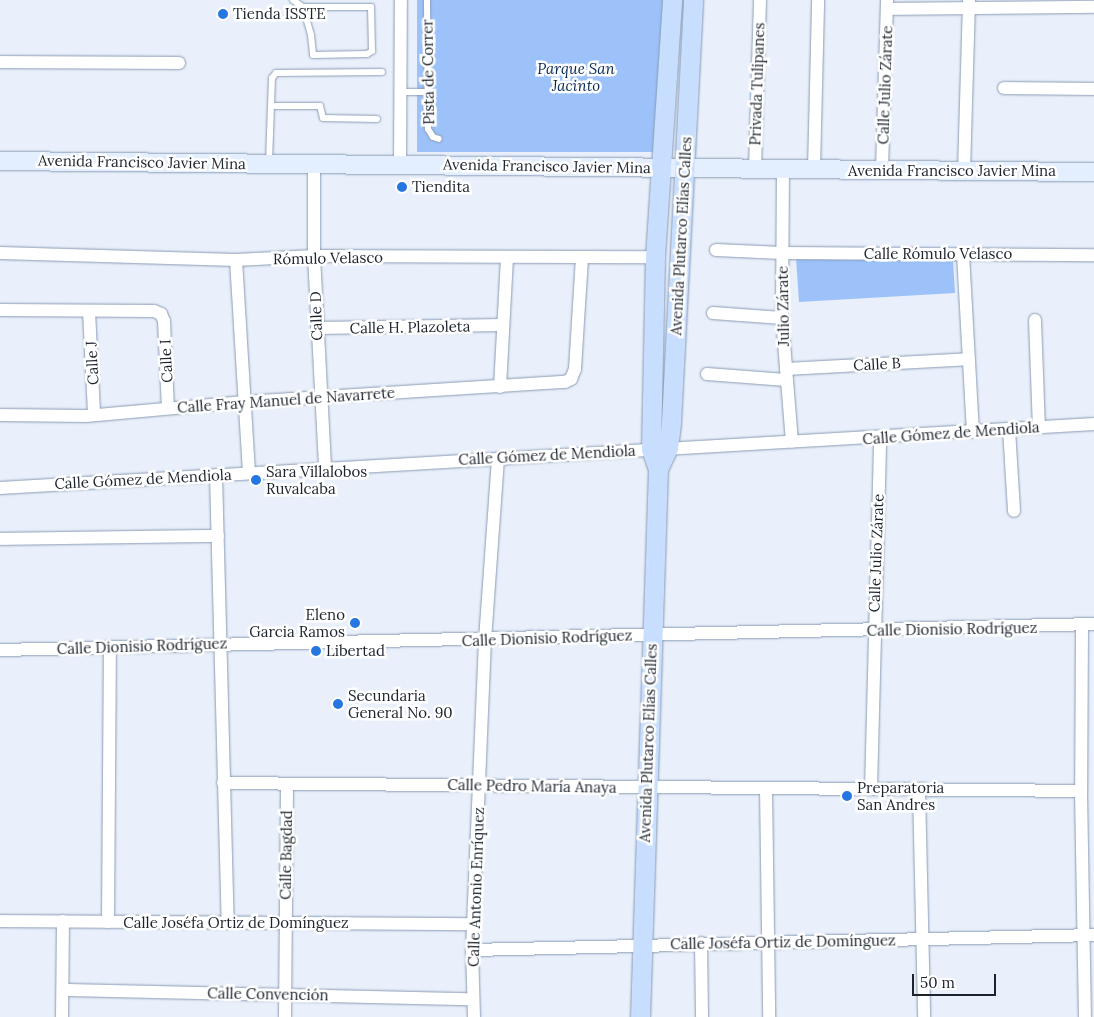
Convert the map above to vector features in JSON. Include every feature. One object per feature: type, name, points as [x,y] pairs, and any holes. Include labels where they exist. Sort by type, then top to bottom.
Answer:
[{"type":"main road","name":"Avenida Plutarco Elías Calles","points":[[660,448],[655,257],[672,0]]},
{"type":"main road","name":"Avenida Plutarco Elías Calles","points":[[640,1017],[646,787],[658,469],[684,168],[693,0]]},
{"type":"main road","name":"Avenida Francisco Javier Mina","points":[[0,161],[1094,172]]},
{"type":"street","points":[[400,165],[401,0]]},
{"type":"street","name":"Privada Tulipanes","points":[[755,169],[760,0]]},
{"type":"street","points":[[814,170],[818,0]]},
{"type":"street","points":[[887,5],[1094,7]]},
{"type":"street","name":"Calle Julio Zárate","points":[[882,170],[887,5]]},
{"type":"street","points":[[964,171],[969,5]]},
{"type":"street","points":[[0,62],[179,63]]},
{"type":"street","points":[[1004,88],[1094,89]]},
{"type":"street","name":"Calle D","points":[[314,164],[314,256],[325,468]]},
{"type":"street","name":"Julio Zárate","points":[[783,169],[782,318],[792,442]]},
{"type":"street","name":"Calle Rómulo Velasco","points":[[716,250],[782,253],[1094,255]]},
{"type":"street","name":"Rómulo Velasco","points":[[0,253],[236,260],[314,256],[655,257]]},
{"type":"street","points":[[963,254],[973,432]]},
{"type":"street","points":[[500,387],[507,258]]},
{"type":"street","name":"Calle Fray Manuel de Navarrete","points":[[0,415],[94,415],[244,402],[559,383],[571,379],[575,369],[582,258]]},
{"type":"street","points":[[236,260],[249,473]]},
{"type":"street","points":[[0,310],[89,311]]},
{"type":"street","name":"Calle I","points":[[89,311],[154,311],[161,314],[164,321],[168,408]]},
{"type":"street","name":"Calle J","points":[[89,311],[94,415]]},
{"type":"street","points":[[713,313],[782,318]]},
{"type":"street","points":[[1035,320],[1039,427]]},
{"type":"street","name":"Calle H. Plazoleta","points":[[317,328],[503,325]]},
{"type":"street","name":"Calle B","points":[[707,374],[786,374],[968,359]]},
{"type":"street","name":"Calle Gómez de Mendiola","points":[[0,488],[1094,424]]},
{"type":"street","points":[[1009,429],[1014,511]]},
{"type":"street","name":"Calle Julio Zárate","points":[[871,789],[880,438]]},
{"type":"street","name":"Calle Antonio Enríquez","points":[[474,1017],[472,950],[485,640],[498,458]]},
{"type":"street","points":[[216,475],[228,922]]},
{"type":"street","points":[[0,539],[218,536]]},
{"type":"street","points":[[1085,1017],[1088,935],[1081,791],[1088,625]]},
{"type":"street","name":"Calle Dionisio Rodríguez","points":[[0,650],[1088,625]]},
{"type":"street","points":[[108,922],[110,648]]},
{"type":"street","name":"Calle Pedro María Anaya","points":[[223,783],[1081,791]]},
{"type":"street","name":"Calle Bagdad","points":[[285,1017],[287,784]]},
{"type":"street","points":[[766,788],[769,1017]]},
{"type":"street","points":[[919,789],[924,1017]]},
{"type":"street","name":"Calle Joséfa Ortiz de Domínguez","points":[[0,921],[473,924]]},
{"type":"street","points":[[62,1017],[63,921]]},
{"type":"street","name":"Calle Joséfa Ortiz de Domínguez","points":[[472,950],[1088,935]]},
{"type":"street","points":[[701,943],[702,1017]]},
{"type":"street","name":"Calle Convención","points":[[63,990],[473,999]]},
{"type":"lane","points":[[293,0],[303,7],[371,6],[373,49],[371,54],[313,54],[311,35],[303,7]]},
{"type":"lane","name":"Pista de Correr","points":[[427,0],[426,92],[428,129],[439,140]]},
{"type":"lane","points":[[269,163],[272,78],[276,73],[382,72]]},
{"type":"lane","points":[[400,92],[426,92]]},
{"type":"lane","points":[[271,106],[319,106],[325,118],[377,119]]},
{"type":"green space","name":"Parque San Jacinto","points":[[417,0],[664,0],[664,152],[417,152]]},
{"type":"green space","points":[[796,258],[953,259],[955,293],[799,302]]},
{"type":"place","name":"Tienda ISSTE","points":[[223,14]]},
{"type":"place","name":"Tiendita","points":[[402,187]]},
{"type":"place","name":"Sara Villalobos Ruvalcaba","points":[[256,480]]},
{"type":"place","name":"Eleno Garcia Ramos","points":[[355,623]]},
{"type":"place","name":"Libertad","points":[[316,651]]},
{"type":"place","name":"Secundaria General No. 90","points":[[338,704]]},
{"type":"place","name":"Preparatoria San Andres","points":[[847,796]]}]
